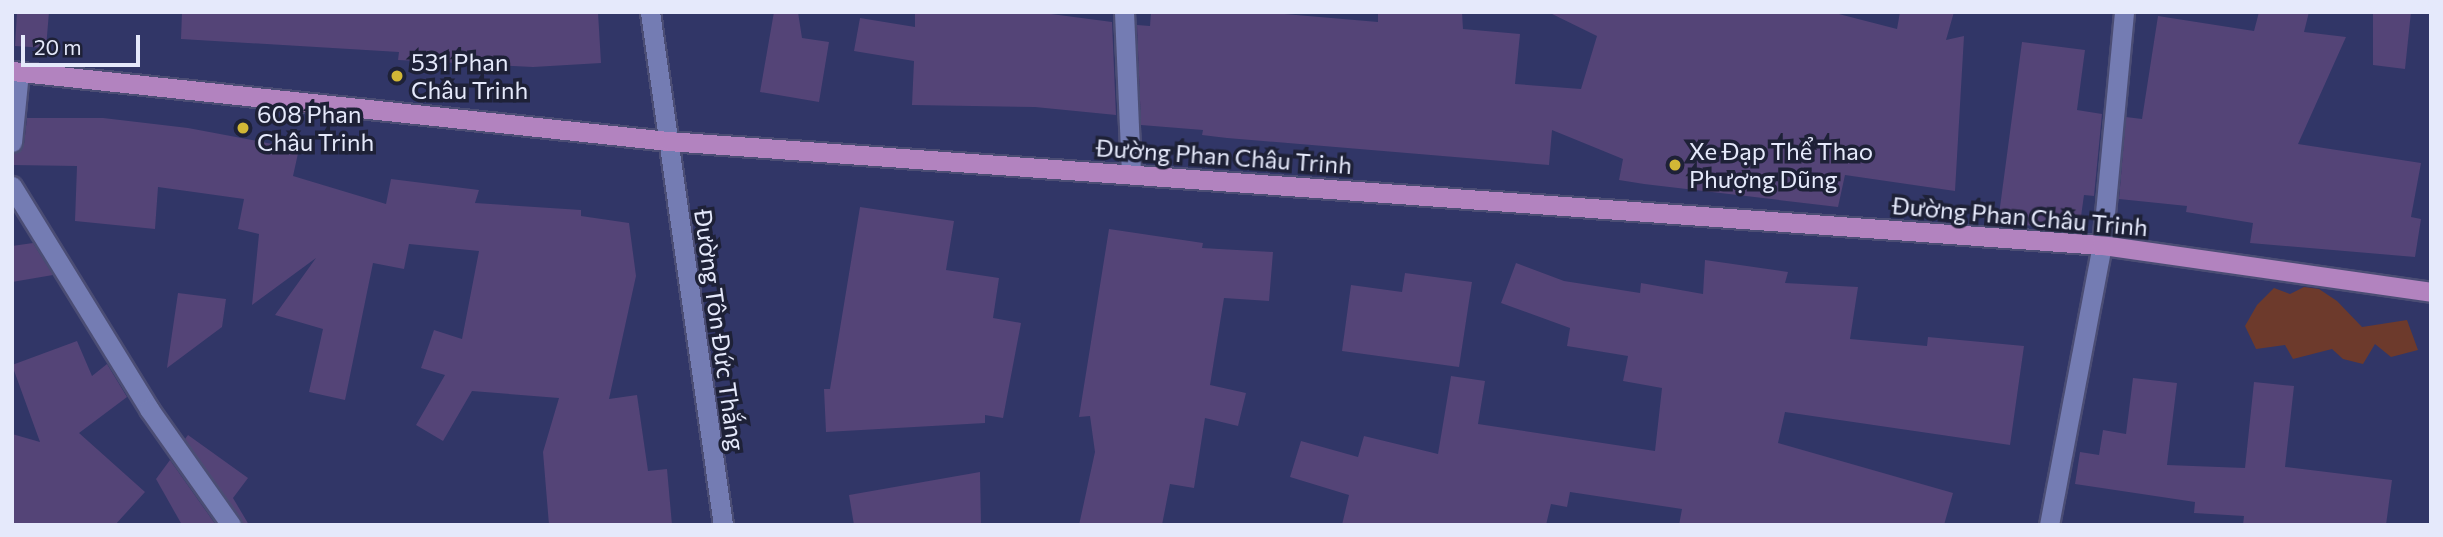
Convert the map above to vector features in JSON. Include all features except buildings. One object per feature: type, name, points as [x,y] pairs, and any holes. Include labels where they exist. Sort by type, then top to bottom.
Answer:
[{"type":"main road","name":"Đường Phan Châu Trinh","points":[[16,71],[668,141],[2102,245],[2431,292]]},
{"type":"street","name":"Đường Tôn Đức Thắng","points":[[650,12],[723,525]]},
{"type":"street","points":[[1124,12],[1131,173]]},
{"type":"street","points":[[2049,525],[2102,245],[2124,12]]},
{"type":"street","points":[[12,142],[16,71]]},
{"type":"street","points":[[12,187],[149,409],[231,525]]},
{"type":"shaded area","points":[[2304,287],[2319,289],[2337,301],[2362,327],[2407,320],[2418,350],[2391,357],[2375,344],[2363,364],[2343,359],[2332,349],[2293,359],[2285,345],[2256,349],[2245,326],[2257,305],[2274,288],[2290,294]]},
{"type":"place","name":"531 Phan Châu Trinh","points":[[397,76]]},
{"type":"place","name":"608 Phan Châu Trinh","points":[[243,128]]},
{"type":"place","name":"Xe Đạp Thể Thao Phượng Dũng","points":[[1675,165]]}]
